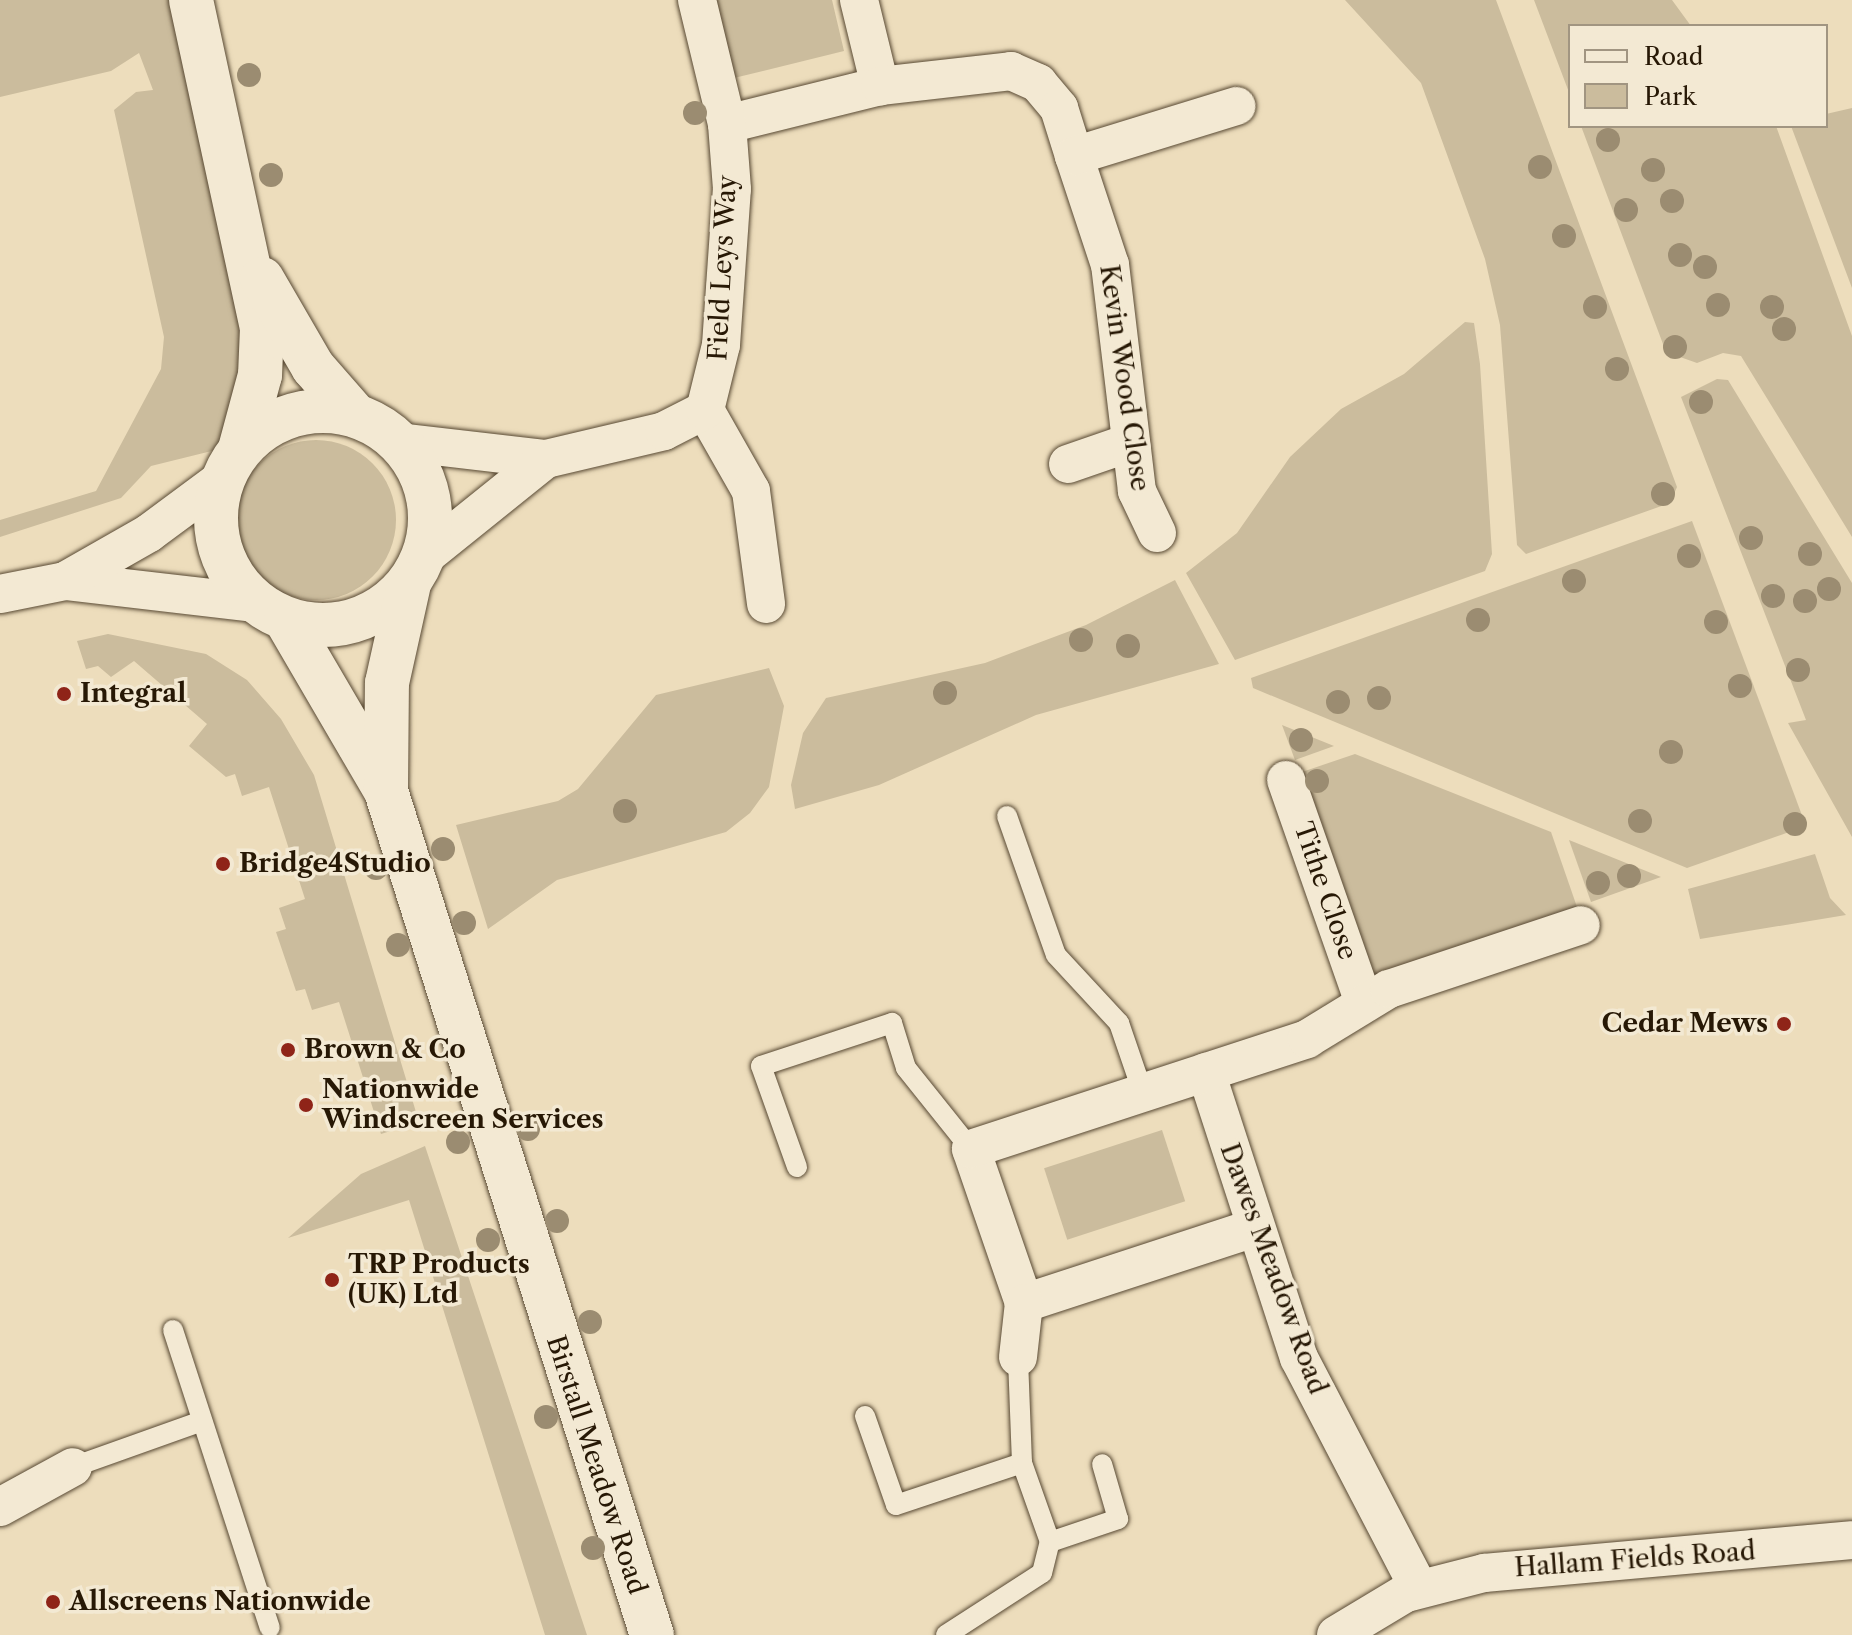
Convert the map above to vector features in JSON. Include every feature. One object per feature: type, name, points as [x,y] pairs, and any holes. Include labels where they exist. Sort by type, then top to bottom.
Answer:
[{"type":"street","points":[[191,0],[251,260],[261,359],[215,512],[218,547],[271,612]]},
{"type":"street","name":"Field Leys Way","points":[[697,0],[727,124],[732,189],[721,345],[705,410]]},
{"type":"street","points":[[859,0],[880,86]]},
{"type":"street","name":"Kevin Wood Close","points":[[727,124],[880,86],[1011,71],[1038,83],[1059,108],[1110,265],[1137,491],[1157,533]]},
{"type":"street","points":[[1074,156],[1237,106]]},
{"type":"street","points":[[251,260],[313,367],[355,415],[399,442],[546,459],[664,431],[705,410],[751,491],[766,604]]},
{"type":"street","points":[[0,594],[65,581],[149,533],[292,415],[355,415]]},
{"type":"street","points":[[399,442],[428,495],[416,570]]},
{"type":"street","points":[[1068,464],[1129,443]]},
{"type":"street","points":[[65,581],[353,622],[546,459]]},
{"type":"street","name":"Birstall Meadow Road","points":[[386,791],[387,683],[416,570]]},
{"type":"street","name":"Birstall Meadow Road","points":[[271,612],[386,791],[652,1635]]},
{"type":"street","name":"Tithe Close","points":[[1286,780],[1364,1003]]},
{"type":"street","points":[[1018,1357],[1024,1303],[971,1149],[1307,1039],[1364,1003],[1581,925]]},
{"type":"street","name":"Dawes Meadow Road","points":[[1206,1072],[1254,1228],[1299,1358],[1419,1589]]},
{"type":"street","points":[[1024,1303],[1254,1228]]},
{"type":"street","points":[[0,1507],[73,1467]]},
{"type":"street","name":"Hallam Fields Road","points":[[1336,1635],[1419,1589],[1551,1562],[1852,1540]]},
{"type":"lane","points":[[1007,816],[1056,955],[1119,1023],[1143,1093]]},
{"type":"lane","points":[[797,1167],[761,1066],[892,1023],[906,1068],[971,1149]]},
{"type":"lane","points":[[173,1330],[270,1628]]},
{"type":"lane","points":[[946,1635],[1042,1573],[1050,1542],[1022,1463],[1018,1357]]},
{"type":"lane","points":[[865,1416],[896,1505],[1022,1463]]},
{"type":"lane","points":[[73,1467],[202,1421]]},
{"type":"lane","points":[[1050,1542],[1118,1519],[1102,1464]]},
{"type":"green space","points":[[0,0],[185,0],[229,161],[248,442],[151,466],[121,498],[0,537],[0,520],[96,491],[161,369],[164,337],[114,110],[136,92],[153,90],[139,53],[111,71],[0,97]]},
{"type":"green space","points":[[715,0],[832,0],[844,51],[734,78]]},
{"type":"green space","points":[[1345,0],[1496,0],[1677,487],[1670,503],[1526,554],[1517,545],[1500,325],[1485,259],[1421,83]]},
{"type":"green space","points":[[1534,0],[1672,0],[1690,24],[1568,24],[1568,90]]},
{"type":"green space","points":[[1852,108],[1852,288],[1792,128],[1828,128],[1828,114]]},
{"type":"green space","points":[[1582,128],[1777,128],[1852,336],[1852,537],[1741,356],[1723,353],[1697,363],[1666,352]]},
{"type":"green space","points":[[1465,322],[1474,323],[1480,364],[1492,554],[1485,571],[1235,660],[1186,573],[1237,533],[1290,457],[1341,409],[1404,374]]},
{"type":"green space","points":[[1717,379],[1728,380],[1852,583],[1852,837],[1788,723],[1806,720],[1681,397]]},
{"type":"green space","points":[[316,440],[347,446],[373,463],[390,489],[396,520],[390,551],[373,577],[347,594],[316,600],[285,594],[259,577],[242,551],[236,520],[242,489],[259,463],[285,446]]},
{"type":"green space","points":[[1692,521],[1806,826],[1687,868],[1253,688],[1251,678]]},
{"type":"green space","points":[[1175,580],[1219,664],[1036,715],[879,785],[795,809],[791,785],[803,733],[826,698],[985,663],[1086,625]]},
{"type":"green space","points":[[108,634],[206,654],[247,680],[281,719],[314,775],[419,1122],[381,1134],[339,1002],[312,1010],[305,989],[296,991],[276,932],[286,929],[279,908],[305,899],[269,787],[242,796],[235,774],[226,777],[189,746],[207,724],[134,661],[111,677],[98,666],[86,669],[77,641]]},
{"type":"green space","points":[[769,668],[784,706],[769,787],[750,813],[726,832],[557,880],[488,929],[456,825],[558,801],[578,789],[656,695]]},
{"type":"green space","points":[[1282,725],[1334,746],[1295,760]]},
{"type":"green space","points":[[1355,754],[1551,832],[1577,907],[1371,978],[1299,773]]},
{"type":"green space","points":[[1569,840],[1661,877],[1591,902]]},
{"type":"green space","points":[[1815,854],[1830,898],[1846,915],[1700,939],[1688,889]]},
{"type":"green space","points":[[1162,1130],[1185,1201],[1067,1240],[1044,1168]]},
{"type":"green space","points":[[425,1146],[587,1635],[545,1635],[409,1200],[288,1238],[361,1174]]},
{"type":"place","name":"Integral","points":[[64,694]]},
{"type":"place","name":"Bridge4Studio","points":[[223,864]]},
{"type":"place","name":"Cedar Mews","points":[[1784,1024]]},
{"type":"place","name":"Brown & Co","points":[[288,1050]]},
{"type":"place","name":"Nationwide Windscreen Services","points":[[306,1105]]},
{"type":"place","name":"TRP Products (UK) Ltd","points":[[332,1280]]},
{"type":"place","name":"Allscreens Nationwide","points":[[53,1602]]}]
